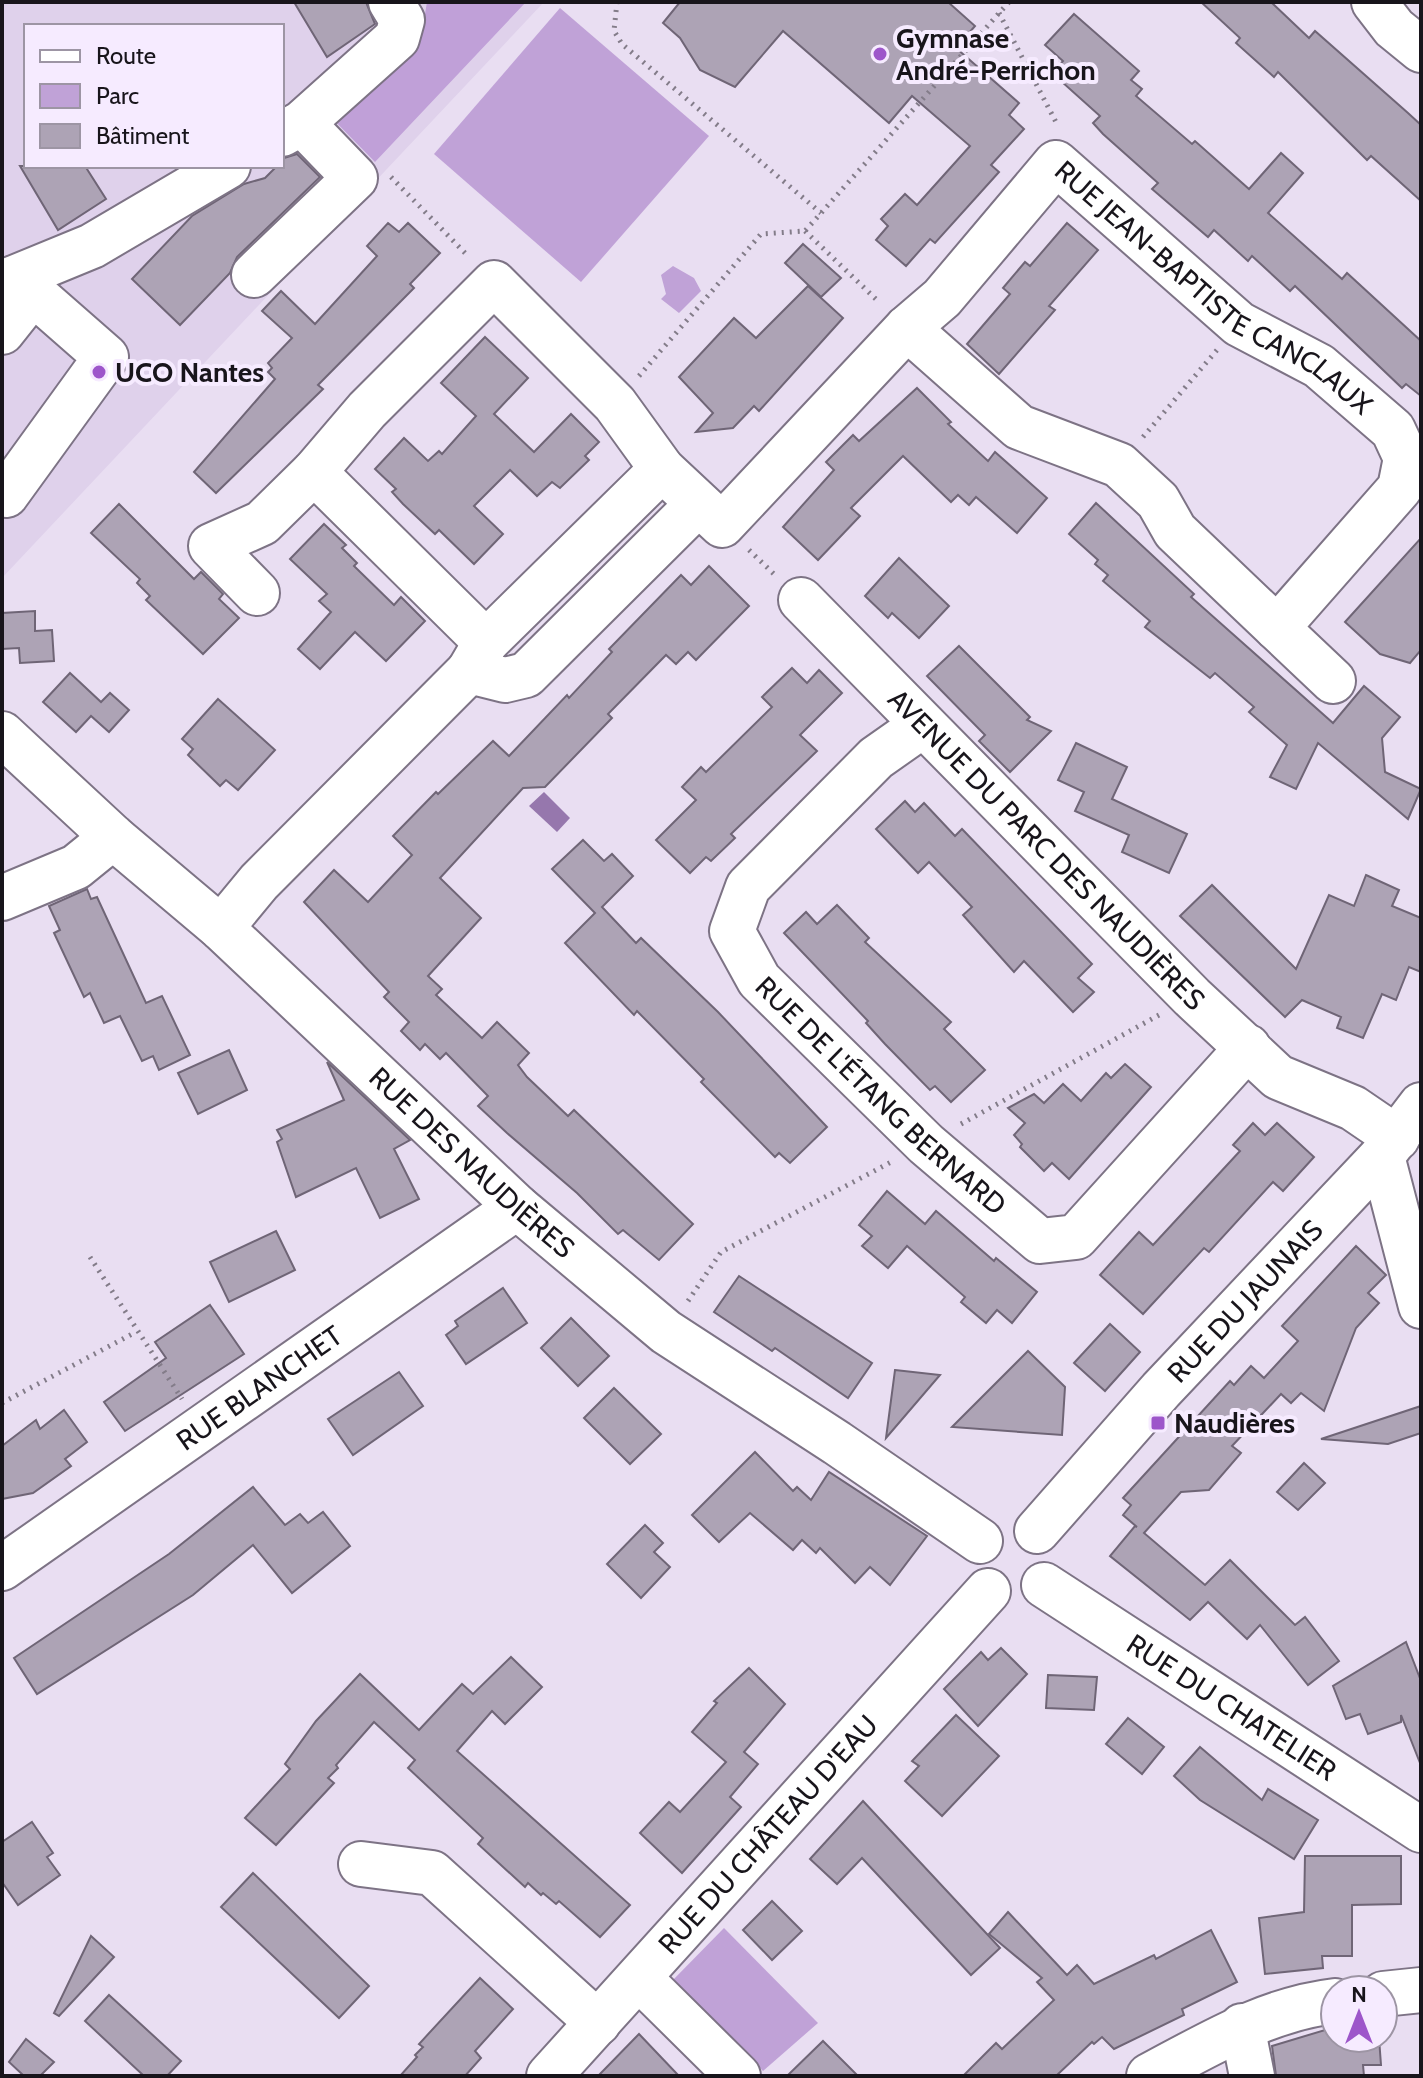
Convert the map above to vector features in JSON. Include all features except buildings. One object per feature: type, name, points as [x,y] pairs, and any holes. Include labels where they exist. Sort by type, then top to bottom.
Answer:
[{"type":"street","points":[[254,275],[355,178],[292,128],[397,38],[402,20],[391,2]]},
{"type":"street","points":[[1374,2],[1394,28],[1421,50]]},
{"type":"street","name":"RUE JEAN-BAPTISTE CANCLAUX","points":[[477,656],[505,680],[526,675],[710,514],[942,298],[1056,163],[1239,324],[1319,366],[1393,430],[1406,458],[1400,488],[1277,628]]},
{"type":"street","points":[[2,332],[16,285],[92,246],[225,168]]},
{"type":"street","points":[[257,593],[211,546],[262,523],[314,472],[367,410],[494,283],[615,404],[662,469],[710,514]]},
{"type":"street","points":[[2,492],[6,495],[106,357],[16,285]]},
{"type":"street","points":[[907,328],[1019,427],[1119,465],[1158,501],[1175,531],[1333,681]]},
{"type":"street","points":[[221,928],[259,882],[662,469]]},
{"type":"street","points":[[314,472],[477,656]]},
{"type":"street","name":"AVENUE DU PARC DES NAUDIÈRES","points":[[801,600],[1192,997],[1278,1077],[1353,1108],[1400,1133]]},
{"type":"street","name":"RUE DE L'ÉTANG BERNARD","points":[[923,725],[876,758],[748,887],[732,931],[759,980],[926,1144],[1040,1241],[1076,1237],[1248,1047]]},
{"type":"street","name":"RUE DES NAUDIÈRES","points":[[2,734],[113,837],[221,928],[517,1207],[666,1332],[980,1541]]},
{"type":"street","points":[[2,898],[76,867],[113,837]]},
{"type":"street","points":[[1400,1133],[1421,1306]]},
{"type":"street","name":"RUE DU JAUNAIS","points":[[1037,1531],[1161,1390],[1400,1133]]},
{"type":"street","name":"RUE BLANCHET","points":[[2,1568],[200,1426],[517,1207]]},
{"type":"street","points":[[1004,1524],[1027,1525],[1037,1531],[1046,1542],[1051,1558],[1044,1585],[1020,1600],[1002,1599],[988,1591],[974,1568],[980,1541],[989,1531],[1004,1524]]},
{"type":"street","name":"RUE DU CHATELIER","points":[[1044,1585],[1421,1830]]},
{"type":"street","name":"RUE DU CHÂTEAU D'EAU","points":[[549,2076],[988,1591]]},
{"type":"street","points":[[361,1864],[432,1873],[598,2023]]},
{"type":"street","points":[[640,1979],[738,2076]]},
{"type":"street","points":[[1399,1992],[1421,1990]]},
{"type":"street","points":[[1149,2076],[1242,2026],[1301,2005],[1319,2003]]},
{"type":"street","points":[[1242,2026],[1252,2076]]},
{"type":"path","points":[[617,2],[614,31],[622,44],[821,213]]},
{"type":"path","points":[[615,404],[761,234],[805,231],[1009,2]]},
{"type":"path","points":[[999,13],[1070,144],[1056,163]]},
{"type":"path","points":[[385,170],[494,283]]},
{"type":"path","points":[[805,231],[907,328]]},
{"type":"path","points":[[1119,465],[1239,324]]},
{"type":"path","points":[[710,514],[801,600]]},
{"type":"path","points":[[666,1332],[721,1252],[926,1144],[1192,997]]},
{"type":"path","points":[[90,1257],[200,1426]]},
{"type":"path","points":[[2,1403],[136,1332]]},
{"type":"shaded area","name":"UCO Nantes","points":[[2,2],[544,2],[2,578]]},
{"type":"shaded area","points":[[427,2],[526,2],[375,162],[327,113],[424,20]]},
{"type":"shaded area","points":[[544,792],[570,818],[557,832],[529,806]]},
{"type":"green space","points":[[560,8],[709,136],[581,282],[434,154]]},
{"type":"green space","points":[[673,266],[694,278],[701,291],[679,313],[661,299],[666,294],[661,275]]},
{"type":"green space","points":[[724,1928],[818,2023],[763,2071],[672,1981]]},
{"type":"place","name":"Gymnase André-Perrichon","points":[[880,54]]},
{"type":"place","name":"UCO Nantes","points":[[99,372]]},
{"type":"place","name":"Naudières","points":[[1158,1423]]}]
